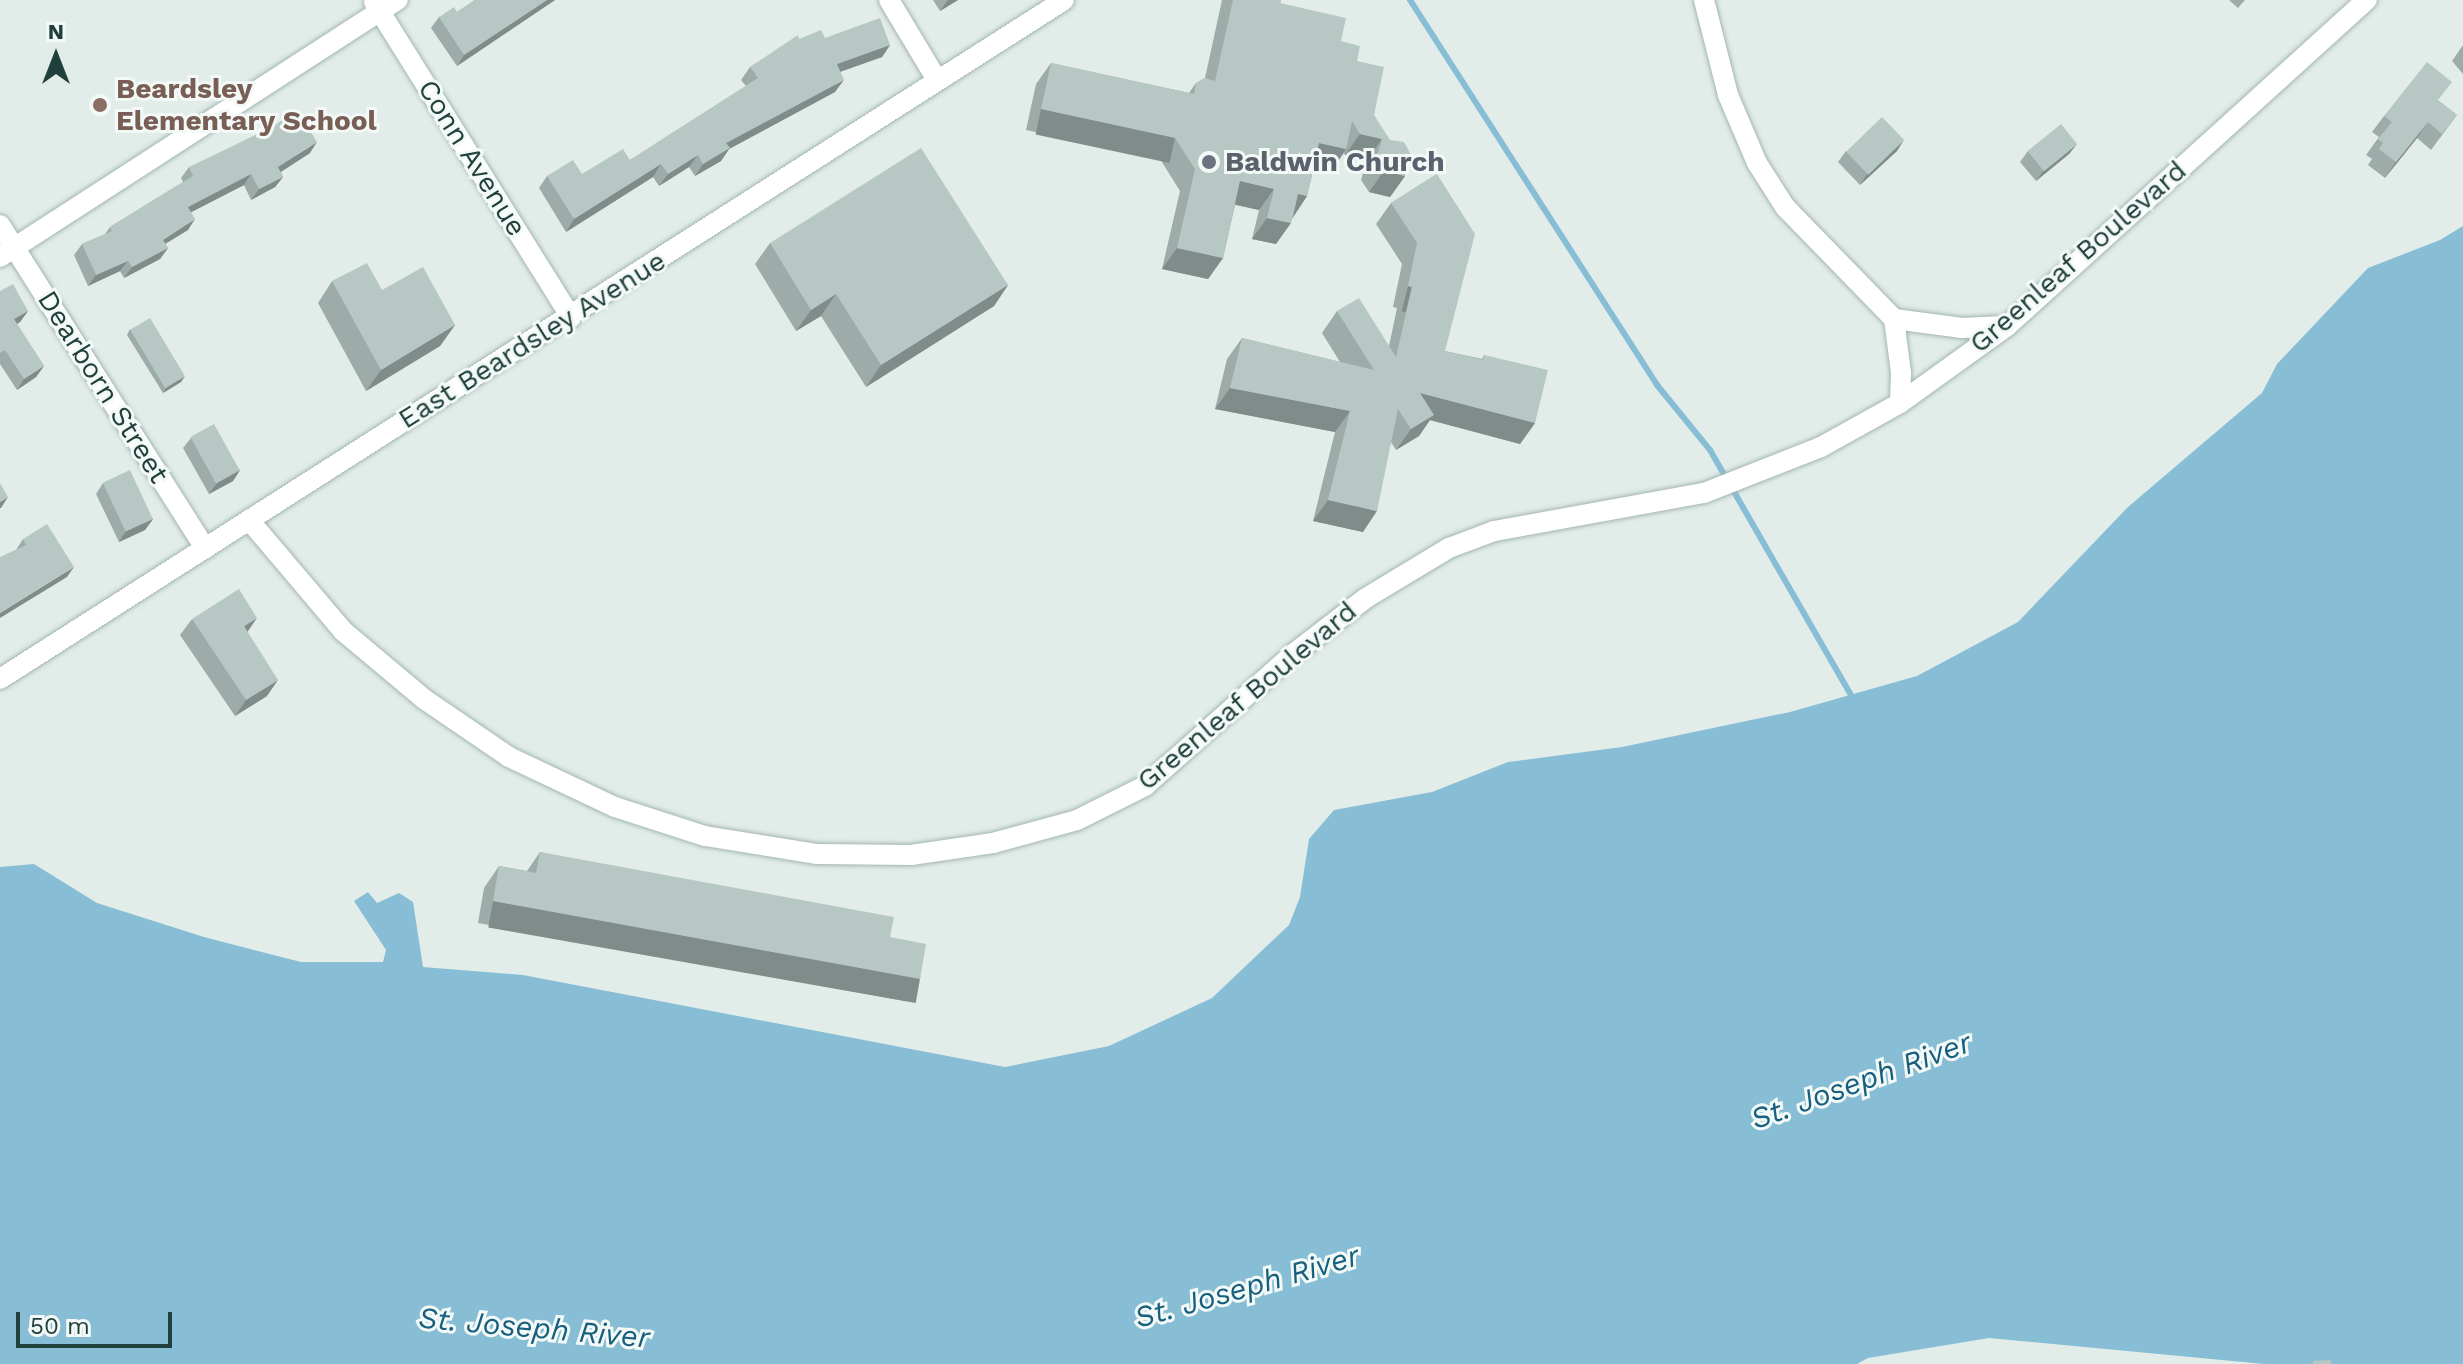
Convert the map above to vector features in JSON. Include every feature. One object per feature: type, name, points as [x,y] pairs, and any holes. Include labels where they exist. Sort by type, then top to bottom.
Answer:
[{"type":"street","points":[[7,252],[376,6],[398,0]]},
{"type":"street","points":[[889,0],[937,80]]},
{"type":"street","name":"East Beardsley Avenue","points":[[0,679],[1064,0]]},
{"type":"street","points":[[1704,0],[1728,95],[1757,163],[1785,207],[1894,319],[1901,373],[1900,403]]},
{"type":"street","name":"Greenleaf Boulevard","points":[[249,520],[343,631],[424,699],[509,757],[615,807],[705,836],[818,854],[911,855],[993,843],[1077,820],[1145,786],[1292,655],[1366,598],[1449,548],[1494,531],[1704,493],[1821,447],[1900,403],[2007,326],[2367,0]]},
{"type":"street","name":"Conn Avenue","points":[[376,6],[571,317]]},
{"type":"street","name":"Dearborn Street","points":[[0,225],[7,252],[205,548]]},
{"type":"street","points":[[1894,319],[1962,328],[2007,326]]},
{"type":"water","name":"St. Joseph River","points":[[2463,226],[2463,1364],[2264,1364],[1989,1338],[1868,1358],[1857,1364],[0,1364],[0,867],[34,864],[97,903],[204,937],[301,962],[383,962],[386,950],[354,901],[368,892],[377,903],[399,893],[413,902],[423,967],[523,975],[1005,1067],[1109,1046],[1212,998],[1289,925],[1300,897],[1309,839],[1334,810],[1432,792],[1508,762],[1622,747],[1790,712],[1917,676],[2018,622],[2128,507],[2262,393],[2277,364],[2368,268],[2440,240]]},
{"type":"building","points":[[475,0],[547,0],[464,55],[439,17],[454,7],[457,12]]},
{"type":"building","points":[[1233,0],[1281,0],[1280,3],[1346,18],[1341,41],[1360,46],[1357,61],[1384,67],[1374,115],[1390,140],[1404,142],[1410,153],[1405,176],[1384,171],[1376,159],[1382,139],[1360,134],[1352,121],[1346,149],[1319,143],[1307,196],[1298,194],[1291,223],[1267,218],[1274,189],[1240,181],[1223,258],[1177,248],[1195,169],[1175,138],[1041,109],[1051,63],[1194,94],[1196,83],[1205,78],[1215,81]]},
{"type":"building","points":[[880,18],[890,45],[837,64],[844,80],[726,143],[730,148],[703,164],[698,155],[668,174],[661,164],[574,219],[547,176],[573,160],[582,174],[623,149],[630,160],[758,78],[750,67],[798,35],[799,39],[821,30],[825,38]]},
{"type":"building","points":[[2427,62],[2452,82],[2438,100],[2457,115],[2442,134],[2428,122],[2396,162],[2379,149],[2383,143],[2378,139],[2392,122],[2384,116]]},
{"type":"building","points":[[297,110],[317,142],[278,167],[283,177],[259,189],[251,174],[188,207],[195,219],[163,240],[168,248],[132,267],[128,261],[96,275],[82,244],[112,231],[110,227],[193,176],[189,167],[272,127]]},
{"type":"building","points":[[1882,117],[1904,140],[1868,175],[1846,152]]},
{"type":"building","points":[[2061,124],[2077,144],[2044,171],[2028,151]]},
{"type":"building","points":[[921,148],[1008,285],[881,365],[836,294],[811,310],[770,243]]},
{"type":"building","points":[[1437,174],[1475,234],[1445,351],[1483,360],[1484,355],[1548,370],[1535,423],[1420,393],[1434,415],[1411,429],[1398,409],[1377,511],[1328,500],[1350,411],[1230,388],[1242,338],[1374,370],[1337,311],[1359,298],[1396,357],[1412,287],[1408,286],[1417,243],[1391,203]]},
{"type":"building","points":[[367,263],[382,290],[423,267],[455,325],[381,370],[332,281]]},
{"type":"building","points":[[13,284],[28,311],[14,319],[44,366],[24,379],[5,350],[0,353],[0,291]]},
{"type":"building","points":[[150,318],[185,376],[165,388],[130,330]]},
{"type":"building","points":[[214,424],[240,470],[216,483],[190,437]]},
{"type":"building","points":[[130,470],[153,519],[126,532],[103,483]]},
{"type":"building","points":[[0,483],[8,497],[0,502]]},
{"type":"building","points":[[47,524],[74,567],[0,613],[0,557],[26,545],[23,539]]},
{"type":"building","points":[[239,589],[257,618],[244,626],[278,680],[246,700],[192,619]]},
{"type":"building","points":[[540,852],[894,917],[890,937],[926,944],[920,979],[493,901],[499,866],[536,873]]},
{"type":"building","points":[[2331,1360],[2331,1364],[2313,1364],[2313,1361]]},
{"type":"waterway","points":[[1410,0],[1657,385],[1710,450],[1851,695]]},
{"type":"place","name":"Beardsley Elementary School","points":[[100,105]]},
{"type":"place","name":"Baldwin Church","points":[[1209,162]]}]
